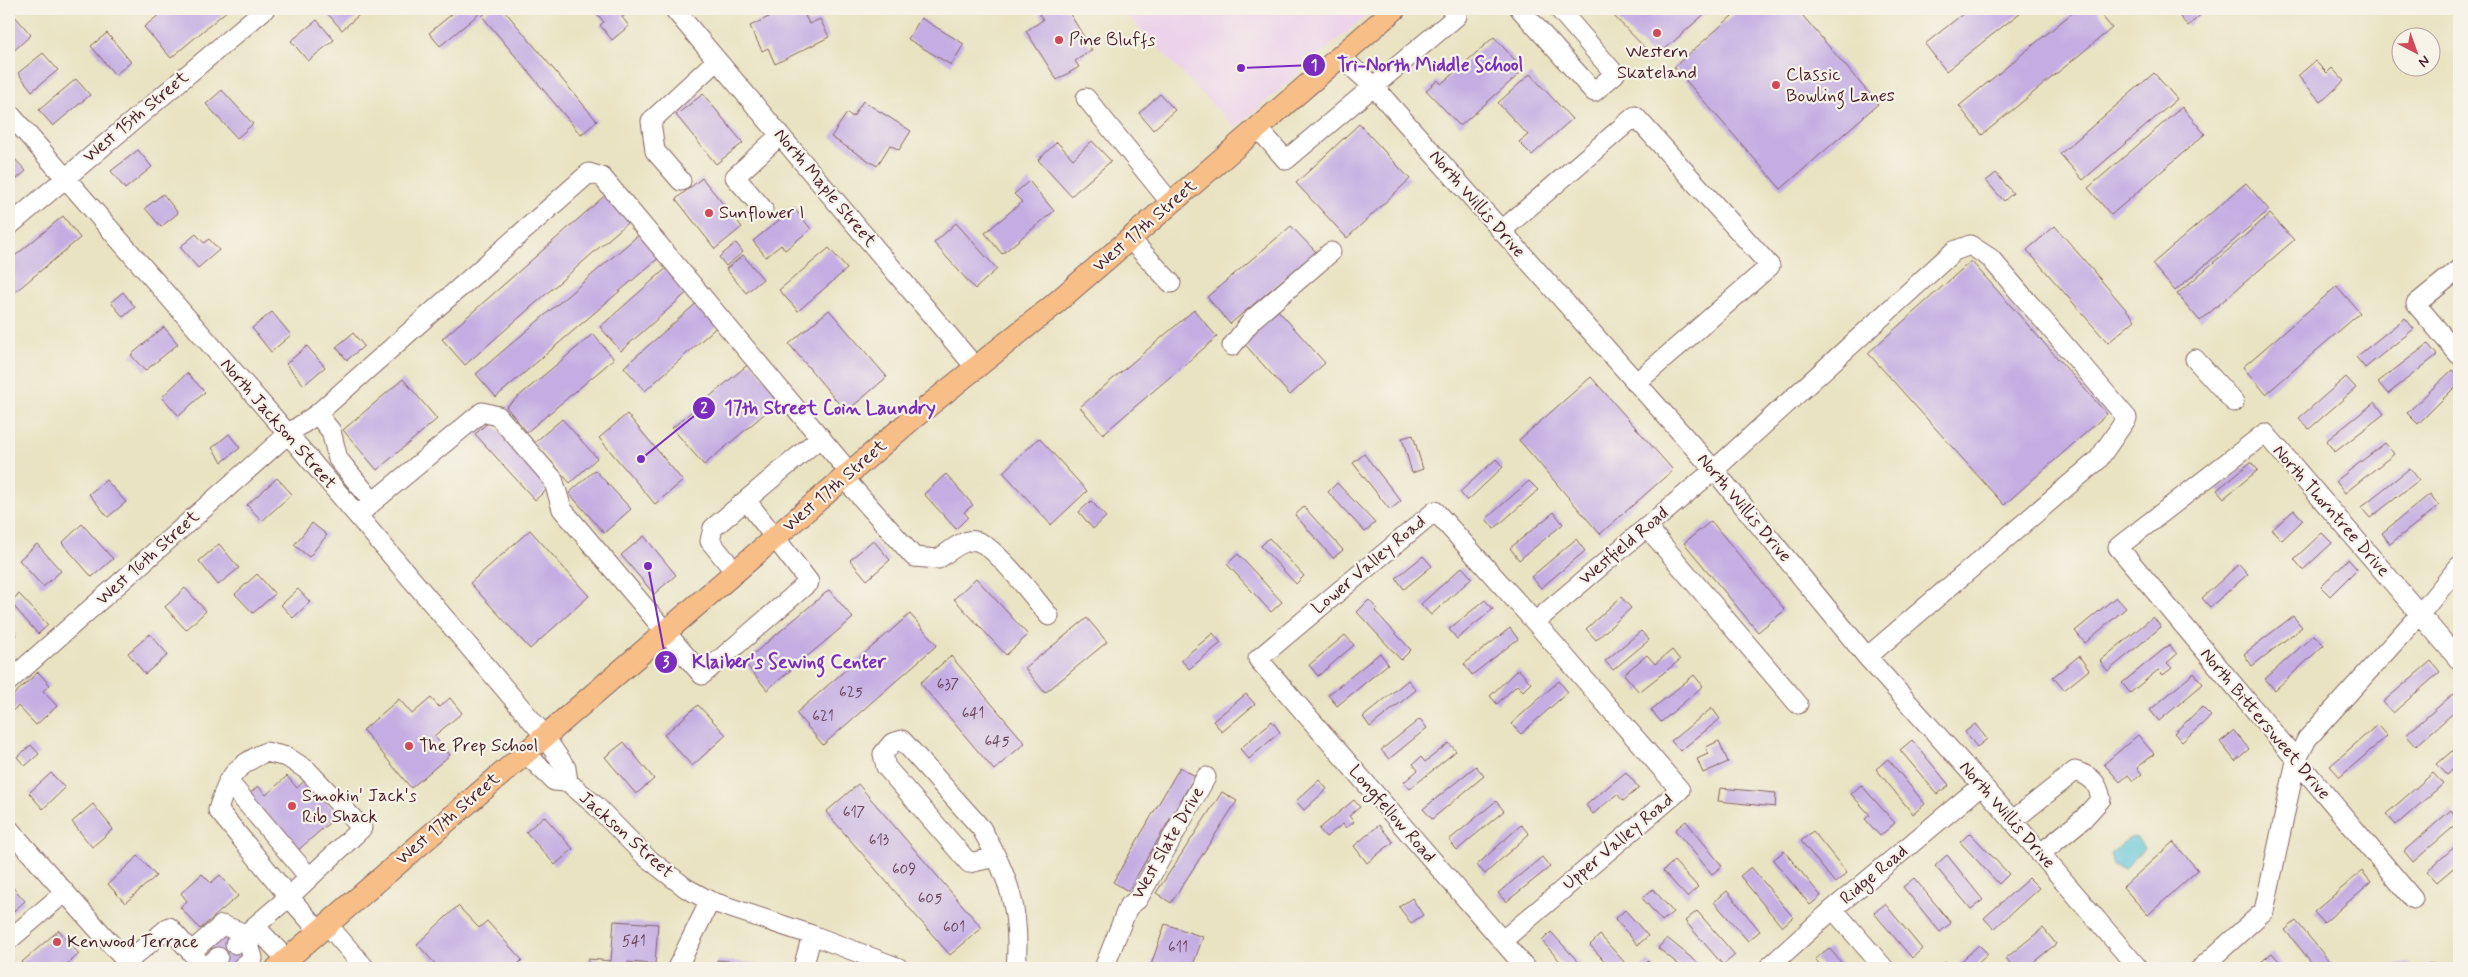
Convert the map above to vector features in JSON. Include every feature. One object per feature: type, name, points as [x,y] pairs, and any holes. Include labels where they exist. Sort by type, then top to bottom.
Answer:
[{"type":"main road","name":"West 17th Street","points":[[282,964],[847,475],[1130,239],[1395,9]]},
{"type":"street","name":"West 15th Street","points":[[9,226],[265,9]]},
{"type":"street","name":"North Maple Street","points":[[674,9],[976,368]]},
{"type":"street","points":[[1258,128],[1286,160],[1457,16],[1451,9]]},
{"type":"street","points":[[1529,12],[1594,92],[1615,74],[1559,9]]},
{"type":"street","name":"North Willis Drive","points":[[1340,56],[1374,87],[1714,470],[1866,657],[1982,785],[2138,968]]},
{"type":"street","points":[[681,181],[655,151],[651,121],[717,60]]},
{"type":"street","points":[[1086,98],[1171,203]]},
{"type":"street","name":"North Jackson Street","points":[[9,113],[288,434],[544,737]]},
{"type":"street","points":[[1501,231],[1635,116],[1770,266],[1636,383]]},
{"type":"street","points":[[763,208],[735,177],[780,135]]},
{"type":"street","name":"West 16th Street","points":[[9,681],[288,434],[317,414],[589,173],[602,177],[821,437]]},
{"type":"street","points":[[1130,239],[1171,283]]},
{"type":"street","name":"Westfield Road","points":[[1535,622],[1714,470],[1954,251],[1970,246],[1990,258],[2127,418],[2098,460],[1866,657]]},
{"type":"street","points":[[1232,346],[1253,319],[1331,252]]},
{"type":"street","points":[[2459,269],[2416,304],[2459,355]]},
{"type":"street","points":[[2195,359],[2234,402]]},
{"type":"street","points":[[357,516],[482,412],[498,416],[553,479],[562,509],[702,675],[809,582],[746,500]]},
{"type":"street","points":[[317,414],[331,431],[338,459],[373,502]]},
{"type":"street","name":"North Thorntree Drive","points":[[2118,547],[2264,433],[2459,660]]},
{"type":"street","points":[[735,572],[710,541],[713,528],[821,437],[847,475],[914,557],[938,560],[962,543],[974,540],[989,546],[1049,616]]},
{"type":"street","name":"Lower Valley Road","points":[[1258,659],[1436,511],[1535,622]]},
{"type":"street","points":[[1647,527],[1798,704]]},
{"type":"street","name":"North Bittersweet Drive","points":[[2118,547],[2413,899]]},
{"type":"street","points":[[2201,968],[2264,911],[2296,761],[2307,738],[2420,614],[2459,566]]},
{"type":"street","name":"Upper Valley Road","points":[[1502,941],[1680,790],[1535,622]]},
{"type":"street","name":"Longfellow Road","points":[[1258,659],[1526,968]]},
{"type":"street","name":"Jackson Street","points":[[544,737],[566,768],[568,782]]},
{"type":"street","points":[[996,857],[970,862],[886,767],[883,754],[892,743],[902,740],[982,828],[996,857],[1014,902],[1018,941],[1016,968]]},
{"type":"street","points":[[246,935],[289,897],[362,828],[306,770],[287,757],[266,752],[245,762],[228,781],[218,810],[289,897],[365,968]]},
{"type":"street","name":"Jackson Street","points":[[525,753],[554,781],[568,782],[602,812],[646,857],[686,888],[710,901]]},
{"type":"street","points":[[2012,821],[2074,772],[2090,776],[2099,788],[2101,799],[2083,819],[2040,854]]},
{"type":"street","name":"West Slate Drive","points":[[1104,968],[1128,908],[1138,899],[1206,777]]},
{"type":"street","points":[[228,781],[309,877]]},
{"type":"street","name":"Ridge Road","points":[[1768,968],[1833,909],[1982,785]]},
{"type":"street","points":[[9,829],[129,965],[169,927],[191,952],[209,965]]},
{"type":"street","points":[[9,940],[65,892]]},
{"type":"street","points":[[677,968],[710,901],[812,935],[892,967]]},
{"type":"street","points":[[1833,909],[1884,968]]},
{"type":"street","points":[[191,952],[222,925],[246,935],[282,964]]},
{"type":"street","points":[[240,968],[253,958],[246,935]]},
{"type":"street","points":[[803,968],[812,935]]},
{"type":"shaded area","points":[[1121,9],[1374,9],[1235,128]]},
{"type":"water","points":[[2130,837],[2136,837],[2144,848],[2124,870],[2112,866],[2111,854]]},
{"type":"building","points":[[166,9],[229,9],[171,58],[144,27]]},
{"type":"building","points":[[332,9],[353,9],[359,15],[342,30],[327,13]]},
{"type":"building","points":[[458,9],[485,9],[440,46],[429,33]]},
{"type":"building","points":[[490,9],[503,9],[597,121],[581,135],[482,16]]},
{"type":"building","points":[[593,9],[625,9],[628,13],[622,17],[629,26],[612,40],[600,25],[604,22]]},
{"type":"building","points":[[785,9],[802,9],[809,24],[820,19],[829,37],[775,64],[768,48],[762,51],[750,26]]},
{"type":"building","name":"Pine Bluffs","points":[[1048,9],[1067,9],[1092,50],[1075,61],[1079,67],[1057,80],[1026,31],[1043,20],[1039,14]]},
{"type":"building","name":"Western Skateland","points":[[1607,9],[1710,9],[1655,58]]},
{"type":"building","name":"Classic Bowling Lanes","points":[[1740,9],[1797,9],[1878,104],[1781,189],[1674,67]]},
{"type":"building","points":[[1969,9],[2025,9],[1946,71],[1925,44]]},
{"type":"building","points":[[2077,9],[2096,9],[2112,28],[1982,135],[1959,106]]},
{"type":"building","points":[[2173,9],[2207,9],[2188,26]]},
{"type":"building","points":[[13,14],[31,35],[9,55],[9,18]]},
{"type":"building","points":[[921,18],[964,44],[951,65],[908,39]]},
{"type":"building","points":[[317,20],[334,40],[308,61],[291,41]]},
{"type":"building","points":[[107,33],[131,62],[115,75],[91,46]]},
{"type":"building","points":[[1494,37],[1524,70],[1460,126],[1426,90],[1438,80],[1441,84]]},
{"type":"building","points":[[43,53],[58,70],[32,91],[18,73]]},
{"type":"building","points":[[2315,61],[2327,73],[2332,68],[2344,81],[2321,102],[2298,76]]},
{"type":"building","points":[[2154,73],[2177,99],[2083,180],[2060,154]]},
{"type":"building","points":[[1530,74],[1572,119],[1532,155],[1519,142],[1528,135],[1498,103]]},
{"type":"building","points":[[76,79],[90,95],[53,126],[39,110]]},
{"type":"building","points":[[222,90],[253,124],[237,138],[206,104]]},
{"type":"building","name":"Sunflower I","points":[[703,94],[743,143],[716,164],[676,115]]},
{"type":"building","points":[[1160,94],[1175,110],[1153,130],[1139,113]]},
{"type":"building","points":[[863,101],[911,131],[899,150],[890,145],[877,166],[831,137],[847,113],[853,117]]},
{"type":"building","points":[[2182,107],[2205,134],[2111,215],[2088,188]]},
{"type":"building","points":[[1359,124],[1410,179],[1347,238],[1296,183]]},
{"type":"building","points":[[1092,141],[1111,161],[1071,196],[1038,160],[1057,142],[1073,159]]},
{"type":"building","points":[[138,150],[152,167],[125,189],[111,171]]},
{"type":"building","points":[[13,157],[26,171],[9,186],[9,161]]},
{"type":"building","points":[[1996,173],[2013,193],[2004,201],[1986,181]]},
{"type":"building","name":"Sunflower I","points":[[702,178],[742,227],[715,249],[676,199]]},
{"type":"building","points":[[1029,181],[1054,211],[1002,254],[985,233],[1022,202],[1014,194]]},
{"type":"building","points":[[2246,183],[2269,210],[2175,291],[2152,264]]},
{"type":"building","points":[[610,191],[633,218],[465,365],[442,339]]},
{"type":"building","points":[[163,194],[178,213],[161,227],[145,208]]},
{"type":"building","points":[[794,208],[811,229],[785,250],[781,245],[766,257],[753,241]]},
{"type":"building","points":[[2270,214],[2294,240],[2200,321],[2177,294]]},
{"type":"building","points":[[63,216],[80,238],[9,297],[9,261]]},
{"type":"building","points":[[956,223],[997,269],[975,289],[934,243]]},
{"type":"building","points":[[1291,226],[1316,252],[1230,324],[1207,297]]},
{"type":"building","points":[[2055,226],[2135,320],[2108,343],[2027,250]]},
{"type":"building","points":[[642,232],[662,255],[496,397],[476,374]]},
{"type":"building","points":[[196,234],[204,243],[209,239],[219,250],[198,268],[180,247]]},
{"type":"building","points":[[736,243],[743,252],[726,266],[719,257]]},
{"type":"building","points":[[829,248],[847,269],[798,311],[779,290]]},
{"type":"building","points":[[743,255],[763,279],[746,293],[726,269]]},
{"type":"building","points":[[1971,261],[2107,414],[2004,505],[1868,353]]},
{"type":"building","points":[[670,265],[691,289],[621,351],[600,327]]},
{"type":"building","points":[[2337,286],[2360,313],[2266,394],[2243,367]]},
{"type":"building","points":[[123,292],[135,307],[123,317],[111,302]]},
{"type":"building","points":[[700,300],[721,323],[645,391],[624,367]]},
{"type":"building","points":[[1276,308],[1325,363],[1290,395],[1241,340]]},
{"type":"building","points":[[829,310],[887,377],[846,412],[789,344]]},
{"type":"building","points":[[1194,310],[1217,337],[1103,434],[1080,407]]},
{"type":"building","points":[[272,312],[291,335],[271,352],[252,328]]},
{"type":"building","points":[[2405,318],[2414,329],[2365,368],[2356,357]]},
{"type":"building","points":[[164,327],[178,344],[145,371],[131,355]]},
{"type":"building","points":[[353,333],[364,346],[347,360],[336,347]]},
{"type":"building","points":[[593,334],[614,359],[527,432],[506,407]]},
{"type":"building","points":[[2428,344],[2437,355],[2388,394],[2378,382]]},
{"type":"building","points":[[307,346],[325,367],[304,385],[286,364]]},
{"type":"building","points":[[751,362],[782,399],[704,465],[672,428]]},
{"type":"building","points":[[2452,370],[2459,377],[2459,383],[2418,424],[2407,413]]},
{"type":"building","points":[[187,373],[205,392],[179,416],[162,397]]},
{"type":"building","points":[[1591,377],[1673,470],[1600,534],[1519,440]]},
{"type":"building","points":[[2346,377],[2356,388],[2309,429],[2299,418]]},
{"type":"building","points":[[403,379],[437,419],[377,470],[343,430]]},
{"type":"building","points":[[2375,402],[2384,414],[2335,452],[2326,441]]},
{"type":"building","points":[[627,414],[683,481],[655,504],[599,438]]},
{"type":"building","points":[[562,419],[597,458],[570,483],[534,443]]},
{"type":"building","points":[[490,421],[550,487],[535,500],[475,434]]},
{"type":"building","points":[[229,434],[240,448],[222,462],[212,448]]},
{"type":"building","points":[[1413,435],[1423,469],[1412,473],[1402,438]]},
{"type":"building","points":[[1039,438],[1087,491],[1051,525],[1003,472]]},
{"type":"building","points":[[2385,443],[2394,454],[2345,493],[2336,481]]},
{"type":"building","points":[[1364,454],[1401,501],[1390,510],[1353,463]]},
{"type":"building","points":[[1496,459],[1503,467],[1467,501],[1460,492]]},
{"type":"building","points":[[2251,462],[2258,470],[2224,498],[2217,490]]},
{"type":"building","points":[[2410,468],[2419,480],[2370,518],[2361,507]]},
{"type":"building","points":[[595,470],[631,509],[604,533],[569,493]]},
{"type":"building","points":[[946,474],[973,505],[964,512],[968,517],[956,529],[924,494]]},
{"type":"building","points":[[277,478],[292,494],[262,521],[247,505]]},
{"type":"building","points":[[106,480],[126,502],[108,517],[89,494]]},
{"type":"building","points":[[1529,481],[1538,490],[1494,529],[1486,519]]},
{"type":"building","points":[[1337,483],[1375,523],[1365,532],[1328,492]]},
{"type":"building","points":[[2430,494],[2439,506],[2390,544],[2382,533]]},
{"type":"building","points":[[1091,501],[1106,517],[1093,529],[1079,512]]},
{"type":"building","points":[[1304,507],[1343,550],[1333,558],[1295,515]]},
{"type":"building","points":[[2294,510],[2303,520],[2282,540],[2272,530]]},
{"type":"building","points":[[1554,512],[1563,524],[1519,560],[1510,548]]},
{"type":"building","points":[[1711,521],[1785,610],[1758,632],[1684,543]]},
{"type":"building","points":[[312,523],[327,535],[309,557],[294,545]]},
{"type":"building","points":[[82,524],[113,559],[92,577],[62,543]]},
{"type":"building","points":[[530,530],[589,596],[530,649],[470,583]]},
{"type":"building","points":[[2322,533],[2332,543],[2303,570],[2294,559]]},
{"type":"building","points":[[644,536],[676,575],[654,594],[621,555]]},
{"type":"building","points":[[1269,538],[1304,576],[1296,584],[1261,546]]},
{"type":"building","points":[[1576,539],[1585,551],[1541,588],[1531,577]]},
{"type":"building","points":[[873,540],[890,560],[867,580],[850,560]]},
{"type":"building","points":[[37,544],[61,571],[43,587],[19,560]]},
{"type":"building","points":[[219,544],[239,568],[218,585],[199,561]]},
{"type":"building","points":[[1238,554],[1282,602],[1271,612],[1227,564]]},
{"type":"building","points":[[1423,556],[1432,566],[1404,589],[1396,578]]},
{"type":"building","points":[[2348,559],[2357,569],[2330,596],[2321,587]]},
{"type":"building","points":[[2239,564],[2248,574],[2210,607],[2202,598]]},
{"type":"building","points":[[1462,567],[1472,578],[1431,615],[1421,604]]},
{"type":"building","points":[[257,574],[275,594],[253,613],[235,594]]},
{"type":"building","points":[[976,578],[1028,635],[1006,655],[954,599]]},
{"type":"building","points":[[185,588],[206,611],[186,630],[165,607]]},
{"type":"building","points":[[298,589],[310,602],[293,618],[281,605]]},
{"type":"building","points":[[829,590],[853,618],[767,690],[744,662]]},
{"type":"building","points":[[19,594],[48,625],[38,634],[10,602]]},
{"type":"building","points":[[1621,597],[1631,608],[1596,640],[1586,629]]},
{"type":"building","points":[[2116,597],[2126,608],[2085,643],[2075,631]]},
{"type":"building","points":[[1369,600],[1377,609],[1375,611],[1411,650],[1401,660],[1357,612]]},
{"type":"building","points":[[1485,600],[1493,609],[1457,639],[1449,629]]},
{"type":"building","points":[[910,614],[937,645],[823,745],[796,713]]},
{"type":"building","points":[[2293,616],[2302,627],[2252,666],[2244,654]]},
{"type":"building","points":[[2153,617],[2161,627],[2108,671],[2100,661]]},
{"type":"building","points":[[1087,618],[1107,642],[1045,693],[1025,668]]},
{"type":"building","points":[[9,627],[16,635],[9,641]]},
{"type":"building","points":[[1510,628],[1518,639],[1472,675],[1464,664]]},
{"type":"building","points":[[1641,631],[1649,640],[1613,670],[1605,661]]},
{"type":"building","points":[[1213,633],[1221,643],[1189,669],[1181,660]]},
{"type":"building","points":[[150,634],[168,655],[145,674],[128,653]]},
{"type":"building","points":[[1345,635],[1354,645],[1318,676],[1309,665]]},
{"type":"building","points":[[2314,635],[2324,645],[2275,690],[2265,679]]},
{"type":"building","points":[[2169,645],[2177,654],[2167,663],[2172,668],[2163,675],[2158,670],[2130,693],[2122,683]]},
{"type":"building","points":[[1672,650],[1680,660],[1639,692],[1624,674],[1647,655],[1655,664]]},
{"type":"building","points":[[1380,653],[1388,664],[1337,706],[1328,695]]},
{"type":"building","points":[[951,656],[1025,743],[994,770],[920,683]]},
{"type":"building","points":[[2079,656],[2089,670],[2064,690],[2053,677]]},
{"type":"building","points":[[2431,661],[2440,672],[2393,713],[2383,702]]},
{"type":"building","points":[[1518,669],[1531,683],[1523,691],[1517,685],[1497,704],[1490,696]]},
{"type":"building","points":[[38,672],[50,685],[43,691],[57,706],[36,725],[18,706],[11,712],[9,709],[9,699]]},
{"type":"building","points":[[2194,673],[2203,684],[2159,721],[2150,710]]},
{"type":"building","points":[[1694,675],[1703,686],[1661,722],[1651,710]]},
{"type":"building","points":[[1408,680],[1416,690],[1370,727],[1363,717]]},
{"type":"building","points":[[1559,681],[1568,692],[1521,734],[1511,724]]},
{"type":"building","points":[[1246,694],[1255,704],[1222,732],[1213,721]]},
{"type":"building","points":[[2453,694],[2459,701],[2459,708],[2416,746],[2406,735]]},
{"type":"building","name":"The Prep School","points":[[431,698],[439,707],[450,698],[462,713],[434,736],[450,755],[411,788],[363,730],[399,699],[412,714]]},
{"type":"building","points":[[698,705],[726,735],[692,766],[664,735]]},
{"type":"building","points":[[2202,707],[2211,716],[2182,742],[2174,733]]},
{"type":"building","points":[[1712,708],[1720,719],[1680,751],[1671,741]]},
{"type":"building","points":[[1420,719],[1427,728],[1389,759],[1381,750]]},
{"type":"building","points":[[1272,721],[1280,732],[1249,759],[1240,749]]},
{"type":"building","points":[[1975,724],[1987,739],[1977,747],[1965,732]]},
{"type":"building","points":[[2377,725],[2387,736],[2340,777],[2330,766]]},
{"type":"building","points":[[2234,731],[2249,749],[2235,761],[2220,742]]},
{"type":"building","points":[[2138,735],[2154,754],[2137,768],[2142,774],[2133,781],[2128,775],[2120,782],[2104,764]]},
{"type":"building","points":[[1912,740],[1949,785],[1937,794],[1900,750]]},
{"type":"building","points":[[1719,741],[1728,762],[1703,773],[1697,759],[1708,754],[1706,747]]},
{"type":"building","points":[[624,742],[654,779],[636,794],[605,757]]},
{"type":"building","points":[[1449,743],[1456,751],[1410,789],[1404,782],[1418,770],[1413,764],[1421,757],[1425,762]]},
{"type":"building","points":[[31,745],[39,754],[25,766],[17,757]]},
{"type":"building","points":[[2459,745],[2459,764],[2447,775],[2437,764]]},
{"type":"building","points":[[1888,759],[1925,804],[1913,814],[1876,769]]},
{"type":"building","points":[[1476,766],[1484,776],[1432,819],[1423,809]]},
{"type":"building","points":[[1180,767],[1195,776],[1128,891],[1113,882]]},
{"type":"building","points":[[1626,772],[1639,788],[1623,801],[1617,794],[1593,814],[1586,805]]},
{"type":"building","points":[[51,773],[65,788],[43,809],[29,793]]},
{"type":"building","points":[[2433,773],[2443,784],[2396,825],[2386,814]]},
{"type":"building","name":"Smokin' Jack's Rib Shack","points":[[287,776],[297,788],[306,779],[338,815],[296,852],[246,797],[258,786],[266,795]]},
{"type":"building","points":[[1319,780],[1327,789],[1304,810],[1296,801]]},
{"type":"building","points":[[858,784],[982,928],[950,955],[826,812]]},
{"type":"building","points":[[1861,785],[1895,823],[1880,836],[1865,819],[1870,815],[1851,794]]},
{"type":"building","points":[[1720,788],[1776,793],[1775,807],[1718,801]]},
{"type":"building","points":[[1222,792],[1237,801],[1171,903],[1156,893]]},
{"type":"building","points":[[1354,800],[1360,807],[1349,816],[1354,822],[1346,828],[1343,824],[1326,837],[1319,829]]},
{"type":"building","points":[[1496,801],[1504,811],[1457,850],[1449,840]]},
{"type":"building","points":[[93,804],[113,829],[92,847],[72,822]]},
{"type":"building","points":[[2451,810],[2459,822],[2413,862],[2404,851]]},
{"type":"building","points":[[544,816],[573,849],[555,865],[526,832]]},
{"type":"building","points":[[1686,821],[1722,866],[1712,874],[1675,830]]},
{"type":"building","points":[[1379,825],[1393,842],[1367,863],[1354,846]]},
{"type":"building","points":[[1521,825],[1529,834],[1485,874],[1477,865]]},
{"type":"building","points":[[1813,831],[1847,873],[1835,883],[1801,841]]},
{"type":"building","points":[[1970,833],[2009,874],[1999,884],[1960,842]]},
{"type":"building","points":[[2173,842],[2198,870],[2148,915],[2123,887]]},
{"type":"building","points":[[2459,843],[2459,863],[2437,882],[2427,871]]},
{"type":"building","points":[[1784,851],[1821,896],[1810,905],[1773,860]]},
{"type":"building","points":[[1947,855],[1983,900],[1971,909],[1935,866]]},
{"type":"building","points":[[138,856],[156,876],[125,903],[108,884]]},
{"type":"building","points":[[1542,857],[1550,867],[1506,902],[1498,893]]},
{"type":"building","points":[[1674,861],[1698,887],[1687,897],[1663,871]]},
{"type":"building","points":[[1751,867],[1793,917],[1782,927],[1740,876]]},
{"type":"building","points":[[2362,871],[2371,882],[2324,923],[2314,912]]},
{"type":"building","points":[[202,874],[211,883],[220,875],[238,896],[200,929],[180,907],[187,901],[181,893]]},
{"type":"building","points":[[1914,878],[1951,923],[1940,932],[1903,887]]},
{"type":"building","points":[[2029,878],[2039,888],[1994,929],[1984,918]]},
{"type":"building","points":[[9,885],[25,901],[9,915]]},
{"type":"building","points":[[1653,889],[1673,912],[1662,921],[1642,898]]},
{"type":"building","points":[[1727,891],[1760,931],[1748,941],[1714,902]]},
{"type":"building","points":[[1412,898],[1423,915],[1411,923],[1399,907]]},
{"type":"building","points":[[1885,904],[1922,949],[1912,958],[1874,913]]},
{"type":"building","points":[[458,906],[479,928],[487,921],[522,960],[514,968],[439,968],[417,944]]},
{"type":"building","points":[[1625,910],[1648,936],[1638,945],[1615,919]]},
{"type":"building","points":[[1697,911],[1735,955],[1723,965],[1685,921]]},
{"type":"building","points":[[614,921],[658,924],[655,964],[628,962],[627,968],[587,968],[588,959],[611,961]]},
{"type":"building","points":[[2296,921],[2335,968],[2316,968],[2285,930]]},
{"type":"building","points":[[1165,924],[1203,937],[1192,968],[1150,968]]},
{"type":"building","points":[[2043,928],[2056,944],[2026,968],[2014,968],[2006,958]]},
{"type":"building","name":"Kenwood Terrace","points":[[59,930],[79,954],[63,968],[15,968]]},
{"type":"building","points":[[223,930],[246,959],[234,968],[228,968],[207,943]]},
{"type":"building","points":[[1551,932],[1584,968],[1566,968],[1542,941]]},
{"type":"building","points":[[1600,935],[1625,963],[1619,968],[1611,968],[1590,945]]},
{"type":"building","points":[[1667,938],[1704,968],[1683,968],[1658,948]]},
{"type":"building","points":[[1979,945],[1988,954],[1973,968],[1954,968]]},
{"type":"building","points":[[1829,948],[1846,968],[1823,968],[1815,959]]},
{"type":"building","points":[[2272,953],[2285,968],[2266,968],[2261,962]]},
{"type":"building","points":[[717,960],[759,964],[758,968],[717,968]]},
{"type":"building","points":[[1648,961],[1656,968],[1642,968]]},
{"type":"building","points":[[1946,962],[1952,968],[1939,968]]},
{"type":"building","points":[[2409,963],[2410,968],[2397,968],[2397,965]]},
{"type":"building","points":[[2428,964],[2442,964],[2443,968],[2428,968]]},
{"type":"place","name":"Western Skateland","points":[[1657,33]]},
{"type":"place","name":"Pine Bluffs","points":[[1059,40]]},
{"type":"place","name":"Tri-North Middle School","points":[[1241,68]]},
{"type":"place","name":"Classic Bowling Lanes","points":[[1776,85]]},
{"type":"place","name":"Sunflower I","points":[[709,213]]},
{"type":"place","name":"17th Street Coin Laundry","points":[[641,459]]},
{"type":"place","name":"Klaiber's Sewing Center","points":[[648,566]]},
{"type":"place","name":"The Prep School","points":[[409,746]]},
{"type":"place","name":"Smokin' Jack's Rib Shack","points":[[292,806]]},
{"type":"place","name":"Kenwood Terrace","points":[[57,942]]}]
